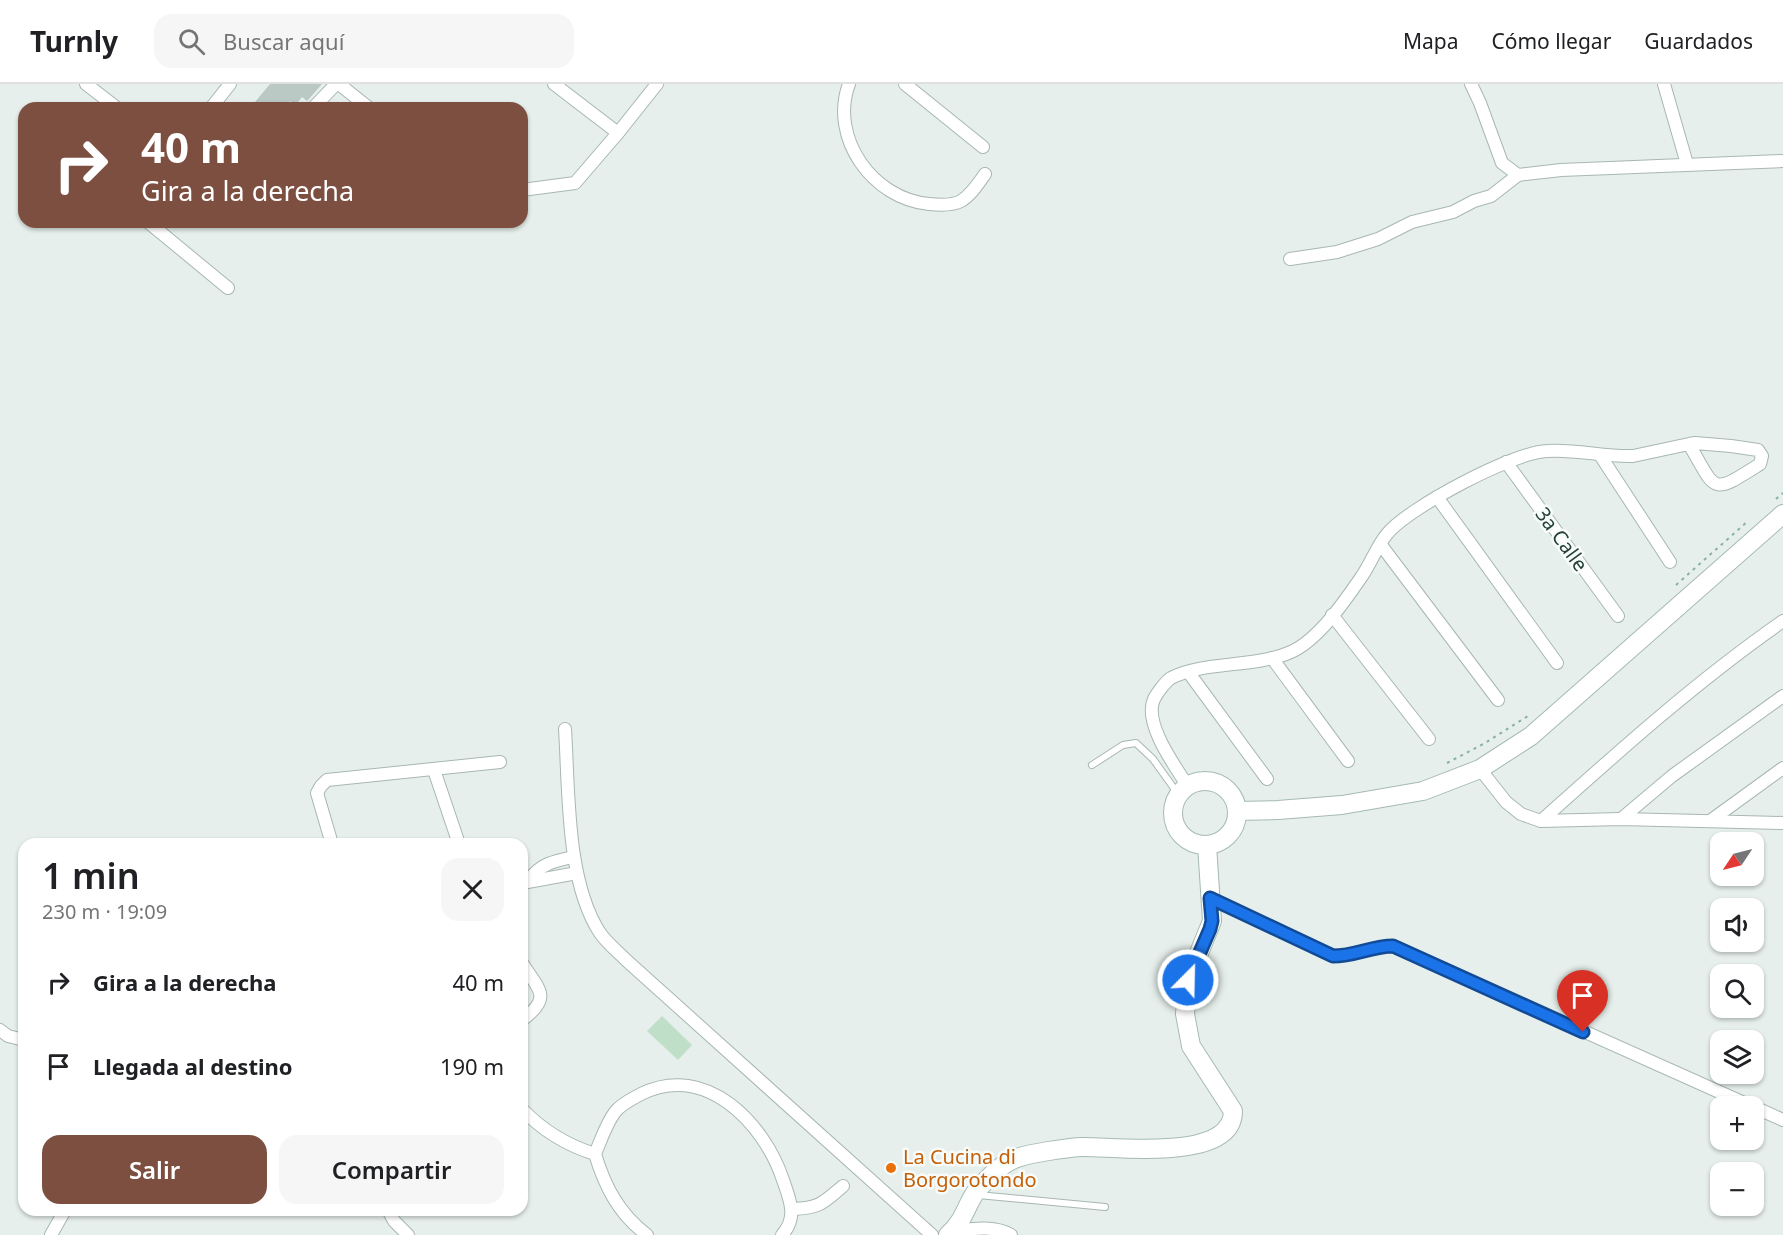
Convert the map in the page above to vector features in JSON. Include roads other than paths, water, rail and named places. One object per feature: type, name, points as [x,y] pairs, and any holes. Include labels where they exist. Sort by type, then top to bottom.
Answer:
[{"type":"street","points":[[86,84],[106,102]]},
{"type":"street","points":[[216,102],[230,84]]},
{"type":"street","points":[[319,102],[337,84],[361,102]]},
{"type":"street","points":[[554,84],[618,133]]},
{"type":"street","points":[[528,189],[575,183],[657,84]]},
{"type":"street","points":[[849,84],[843,109],[845,132],[865,167],[881,185],[900,197],[918,203],[951,204],[960,202],[972,192],[986,174]]},
{"type":"street","points":[[905,84],[983,147]]},
{"type":"street","points":[[1471,84],[1502,164],[1518,175]]},
{"type":"street","points":[[1664,84],[1687,164]]},
{"type":"street","points":[[1290,259],[1337,252],[1378,239],[1412,222],[1453,212],[1474,201],[1491,196],[1518,175],[1561,170],[1783,160]]},
{"type":"street","points":[[155,228],[228,288]]},
{"type":"street","points":[[1183,790],[1155,731],[1152,716],[1154,700],[1170,679],[1196,670],[1259,662],[1292,651],[1318,632],[1332,615],[1361,577],[1388,532],[1437,497],[1506,462],[1532,453],[1547,451],[1620,456],[1647,454],[1689,444],[1746,448],[1758,450],[1762,456],[1760,464],[1726,485],[1719,486],[1710,481],[1689,444]]},
{"type":"street","points":[[1600,455],[1670,562]]},
{"type":"street","name":"3a Calle","points":[[1506,462],[1618,616]]},
{"type":"street","points":[[1437,497],[1557,663]]},
{"type":"street","points":[[1238,811],[1341,805],[1422,791],[1480,769],[1531,736],[1779,507]]},
{"type":"street","points":[[1381,545],[1498,700]]},
{"type":"street","points":[[1332,615],[1429,739]]},
{"type":"street","points":[[1541,821],[1643,730],[1755,640],[1783,621]]},
{"type":"street","points":[[1272,658],[1348,761]]},
{"type":"street","points":[[1189,673],[1267,779]]},
{"type":"street","points":[[1621,819],[1672,776],[1783,696]]},
{"type":"street","points":[[565,729],[573,857],[596,925],[608,943],[932,1235]]},
{"type":"street","points":[[330,838],[317,793],[327,780],[500,762]]},
{"type":"street","points":[[1710,821],[1783,768]]},
{"type":"street","points":[[1480,769],[1506,802],[1521,814],[1541,821],[1621,819],[1783,823]]},
{"type":"street","points":[[434,770],[457,838]]},
{"type":"street","points":[[1200,781],[1213,781],[1225,787],[1234,798],[1238,811],[1236,823],[1230,834],[1220,842],[1207,845],[1195,844],[1185,838],[1177,829],[1173,817],[1174,805],[1183,790],[1200,781]]},
{"type":"street","points":[[952,1234],[966,1214],[975,1194],[994,1173],[1017,1158],[1075,1148],[1171,1149],[1194,1147],[1228,1127],[1233,1117],[1233,1110],[1191,1046],[1185,1014],[1188,980],[1212,921],[1207,845]]},
{"type":"street","points":[[528,879],[537,869],[552,862],[573,857]]},
{"type":"street","points":[[528,881],[542,881],[578,873]]},
{"type":"street","points":[[1210,898],[1333,956],[1356,954],[1379,946],[1393,946],[1728,1096]]},
{"type":"street","points":[[528,973],[541,997],[537,1007],[528,1015]]},
{"type":"street","points":[[0,1030],[8,1036],[18,1038]]},
{"type":"street","points":[[647,1235],[623,1212],[611,1196],[604,1183],[595,1154],[616,1110],[651,1089],[680,1084],[700,1088],[720,1097],[752,1124],[766,1142],[778,1165],[793,1209],[790,1227],[782,1235]]},
{"type":"street","points":[[1764,1112],[1783,1120]]},
{"type":"street","points":[[528,1116],[556,1138],[573,1148],[595,1154]]},
{"type":"street","points":[[793,1209],[813,1208],[825,1202],[843,1186]]},
{"type":"street","points":[[51,1235],[62,1216]]},
{"type":"street","points":[[391,1216],[408,1235]]},
{"type":"street","points":[[952,1234],[983,1228],[1003,1230],[1011,1235]]},
{"type":"lane","points":[[1092,765],[1123,745],[1136,743],[1183,790]]},
{"type":"lane","points":[[975,1194],[1105,1207]]},
{"type":"place","name":"La Cucina di Borgorotondo","points":[[891,1168]]}]
